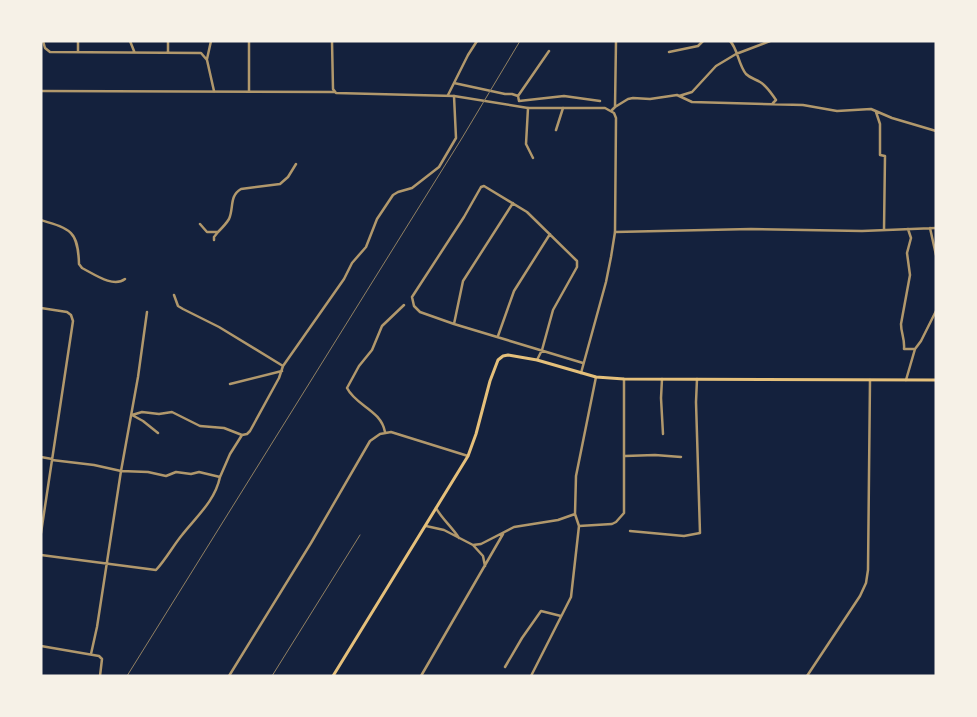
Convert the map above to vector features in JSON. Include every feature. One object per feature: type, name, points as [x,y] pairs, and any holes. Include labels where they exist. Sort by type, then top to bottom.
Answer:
[{"type":"main road","points":[[333,676],[468,456],[498,360],[502,356],[508,355],[538,360],[596,377],[624,379],[936,380]]},
{"type":"street","points":[[43,41],[45,48],[50,52],[198,52],[204,54],[207,60],[214,91]]},
{"type":"street","points":[[78,41],[78,51]]},
{"type":"street","points":[[130,41],[134,52]]},
{"type":"street","points":[[168,41],[168,52]]},
{"type":"street","points":[[207,60],[211,41]]},
{"type":"street","points":[[248,91],[249,41]]},
{"type":"street","points":[[332,41],[334,92]]},
{"type":"street","points":[[581,373],[606,282],[615,232],[616,118],[613,109],[616,41]]},
{"type":"street","points":[[670,52],[698,46],[703,41]]},
{"type":"street","points":[[730,41],[734,45],[740,66],[748,76],[767,86],[776,100],[773,103]]},
{"type":"street","points":[[41,91],[248,91],[448,95],[528,108],[613,109],[628,99],[679,96],[692,92],[716,66],[736,54],[770,41]]},
{"type":"street","points":[[448,95],[475,42]]},
{"type":"street","points":[[518,96],[549,51]]},
{"type":"street","points":[[454,83],[518,96]]},
{"type":"street","points":[[132,415],[142,412],[159,414],[172,412],[200,426],[224,428],[242,435],[247,434],[283,366],[344,279],[352,263],[366,246],[377,220],[393,195],[412,188],[438,167],[454,143],[456,138],[454,96]]},
{"type":"street","points":[[518,96],[519,101],[564,96],[600,100]]},
{"type":"street","points":[[679,96],[690,102],[773,103],[803,105],[837,111],[871,109],[936,131]]},
{"type":"street","points":[[528,108],[526,144],[533,158]]},
{"type":"street","points":[[556,130],[563,108]]},
{"type":"street","points":[[876,112],[880,124],[880,155],[885,156],[884,230]]},
{"type":"street","points":[[214,240],[214,237],[229,218],[231,202],[237,192],[242,189],[280,184],[288,177],[296,164]]},
{"type":"street","points":[[538,360],[542,350],[553,310],[577,267],[577,261],[527,212],[488,187],[481,187],[464,217],[412,297],[416,310],[454,324],[498,336],[542,350],[583,363]]},
{"type":"street","points":[[454,324],[463,281],[513,203]]},
{"type":"street","points":[[41,220],[71,231],[76,237],[79,264],[82,268],[111,282],[120,283],[125,279]]},
{"type":"street","points":[[200,224],[207,232],[218,232]]},
{"type":"street","points":[[930,228],[936,255]]},
{"type":"street","points":[[615,232],[936,228]]},
{"type":"street","points":[[908,229],[911,238],[910,244],[907,247],[910,275],[901,331],[905,339],[904,348],[915,349]]},
{"type":"street","points":[[498,336],[507,306],[514,291],[550,234]]},
{"type":"street","points":[[174,295],[178,306],[219,327],[283,366]]},
{"type":"street","points":[[385,432],[383,423],[365,405],[358,402],[347,388],[359,366],[372,350],[382,326],[404,305]]},
{"type":"street","points":[[41,308],[68,312],[73,322],[41,533]]},
{"type":"street","points":[[906,380],[915,349],[936,311]]},
{"type":"street","points":[[91,654],[132,415],[147,312]]},
{"type":"street","points":[[230,384],[282,371]]},
{"type":"street","points":[[531,676],[571,597],[579,526],[575,514],[576,476],[596,377]]},
{"type":"street","points":[[579,526],[612,524],[624,513],[624,379]]},
{"type":"street","points":[[662,379],[663,434]]},
{"type":"street","points":[[630,531],[684,536],[698,535],[701,531],[696,402],[697,379]]},
{"type":"street","points":[[807,676],[860,596],[866,583],[868,570],[870,380]]},
{"type":"street","points":[[132,415],[158,433]]},
{"type":"street","points":[[229,676],[311,543],[370,441],[385,432],[400,434],[468,456]]},
{"type":"street","points":[[41,555],[156,570],[209,503],[218,488],[220,477],[230,454],[242,435]]},
{"type":"street","points":[[625,456],[656,455],[681,457]]},
{"type":"street","points":[[41,457],[94,465],[121,472],[148,472],[166,476],[176,472],[191,474],[199,472],[220,477]]},
{"type":"street","points":[[436,508],[440,516],[453,528],[459,538]]},
{"type":"street","points":[[473,545],[481,544],[514,527],[558,520],[575,514]]},
{"type":"street","points":[[425,526],[444,530],[473,545],[483,556],[485,566]]},
{"type":"street","points":[[421,676],[504,533]]},
{"type":"street","points":[[505,667],[541,611],[561,616]]},
{"type":"street","points":[[41,646],[99,656],[102,658],[100,676]]},
{"type":"railway","points":[[127,676],[462,138],[520,41]]},
{"type":"railway","points":[[272,676],[360,535]]}]
